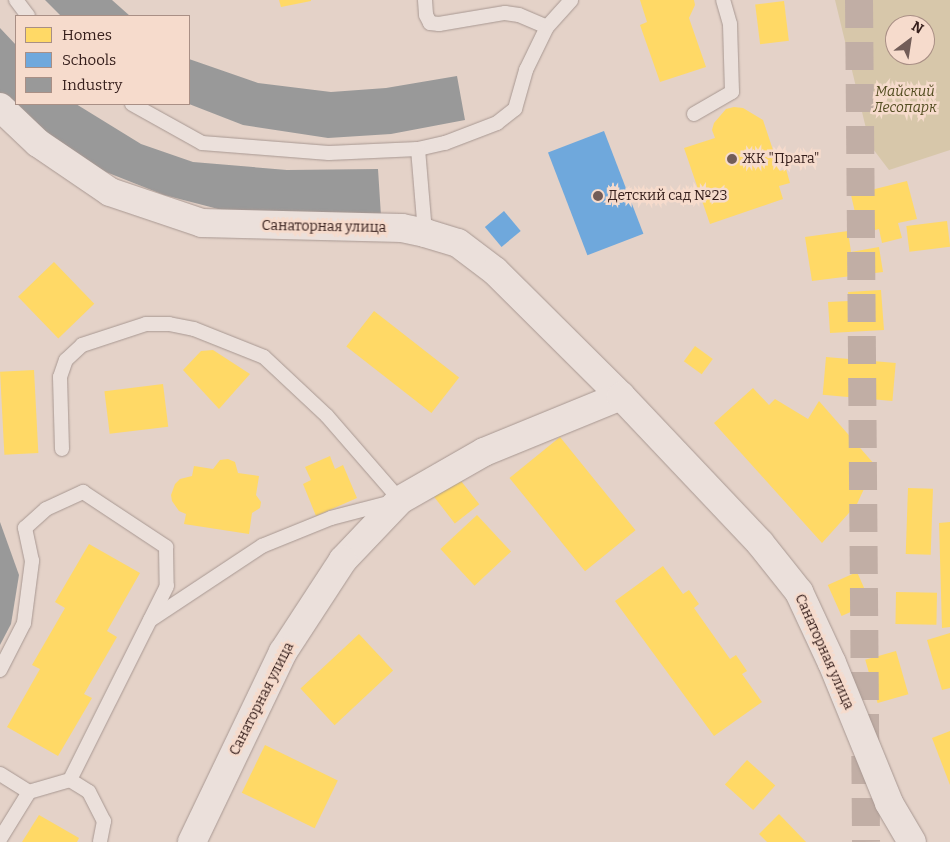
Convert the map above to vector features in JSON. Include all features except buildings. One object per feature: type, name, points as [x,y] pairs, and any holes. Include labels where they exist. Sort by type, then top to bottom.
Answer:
[{"type":"street","name":"Санаторная улица","points":[[0,107],[38,144],[110,192],[202,223],[402,228],[425,233],[458,244],[495,271],[622,396],[760,543],[799,592],[832,664],[889,803],[912,842]]},
{"type":"street","name":"Санаторная улица","points":[[192,842],[283,652],[343,560],[400,500],[484,452],[622,396]]},
{"type":"lane","points":[[16,0],[27,15]]},
{"type":"lane","points":[[426,0],[426,15],[430,23],[439,24],[505,13],[519,15],[547,27]]},
{"type":"lane","points":[[134,105],[202,143],[329,153],[418,149],[445,143],[506,118],[514,109],[526,70],[547,27],[570,0]]},
{"type":"lane","points":[[694,114],[732,92],[730,24],[723,0]]},
{"type":"lane","points":[[418,149],[425,233]]},
{"type":"lane","points":[[62,449],[60,377],[66,360],[82,345],[146,324],[169,324],[194,329],[264,357],[327,416],[400,500],[331,518],[262,546],[150,620]]},
{"type":"lane","points":[[0,670],[24,622],[32,561],[25,528],[46,509],[83,492],[166,547],[168,586],[70,780],[29,792],[0,839]]},
{"type":"lane","points":[[0,774],[29,792]]},
{"type":"lane","points":[[70,780],[89,792],[104,821],[100,842]]},
{"type":"green space","name":"Майский Лесопарк","points":[[835,0],[950,0],[950,150],[889,170],[870,145]]},
{"type":"tunnel","points":[[859,0],[866,842]]},
{"type":"place","name":"ЖК \"Прага\"","points":[[732,159]]},
{"type":"place","name":"Детский сад №23","points":[[598,196]]}]
